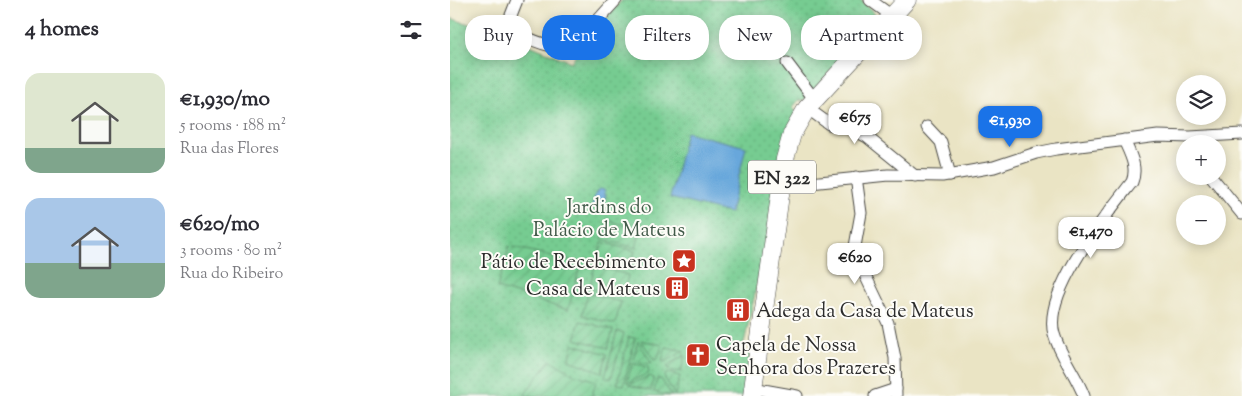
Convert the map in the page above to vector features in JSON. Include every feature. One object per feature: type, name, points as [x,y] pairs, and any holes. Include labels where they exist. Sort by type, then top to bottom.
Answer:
[{"type":"main road","name":"EN 322","points":[[893,15],[907,0]]},
{"type":"main road","name":"EN 322","points":[[752,392],[781,186],[790,137],[811,104],[852,60]]},
{"type":"street","points":[[517,0],[506,28],[546,45],[560,47],[572,45],[579,40],[616,0]]},
{"type":"street","points":[[870,0],[891,15]]},
{"type":"street","points":[[787,63],[811,104],[828,124],[846,126],[867,137],[915,176]]},
{"type":"street","points":[[927,127],[941,142],[950,175]]},
{"type":"street","points":[[1226,136],[1242,134]]},
{"type":"street","points":[[781,186],[897,174],[915,176],[950,175],[994,167],[1046,151],[1124,140],[1165,136],[1176,138]]},
{"type":"street","points":[[1084,396],[1076,375],[1057,342],[1053,320],[1065,282],[1085,243],[1132,182],[1135,171],[1134,164],[1124,140]]},
{"type":"street","points":[[856,177],[861,213],[854,252],[888,323],[895,358],[896,392],[875,396]]},
{"type":"street","points":[[1218,185],[1242,214]]},
{"type":"street","points":[[752,392],[797,396]]},
{"type":"green space","name":"Jardins do Palácio de Mateus","points":[[622,0],[861,0],[876,15],[801,15],[801,60],[841,60],[803,101],[799,100],[793,107],[796,111],[742,352],[750,353],[744,396],[450,396],[450,18],[465,23],[465,60],[532,60],[532,46],[542,50],[542,60],[566,60],[571,62],[572,60],[615,60],[615,15],[609,15]]},
{"type":"green space","points":[[607,220],[641,230],[636,248],[602,239]]},
{"type":"green space","points":[[602,242],[635,251],[631,270],[597,261]]},
{"type":"green space","points":[[509,246],[581,263],[568,310],[497,288]]},
{"type":"green space","points":[[595,266],[628,275],[623,297],[589,288]]},
{"type":"green space","points":[[588,293],[621,302],[615,324],[582,315]]},
{"type":"green space","points":[[580,321],[613,330],[608,348],[575,339]]},
{"type":"green space","points":[[617,331],[624,333],[611,379],[605,377]]},
{"type":"green space","points":[[629,337],[635,338],[624,385],[617,384]]},
{"type":"green space","points":[[641,340],[662,345],[658,359],[654,360]]},
{"type":"green space","points":[[638,341],[651,362],[649,364],[633,360]]},
{"type":"green space","points":[[573,344],[607,354],[602,372],[569,360]]},
{"type":"green space","points":[[666,347],[684,351],[665,362],[662,360]]},
{"type":"green space","points":[[685,355],[681,372],[668,370],[668,365]]},
{"type":"green space","points":[[550,360],[574,374],[596,381],[592,396],[528,396],[525,394]]},
{"type":"green space","points":[[632,363],[648,367],[649,373],[627,383]]},
{"type":"green space","points":[[667,373],[680,376],[675,395],[664,377]]},
{"type":"green space","points":[[650,376],[654,378],[651,391],[629,385]]},
{"type":"green space","points":[[657,379],[661,379],[672,396],[654,392]]},
{"type":"water","points":[[686,132],[746,147],[730,213],[670,198]]},
{"type":"water","points":[[599,189],[605,190],[604,194],[606,194],[602,209],[592,206],[596,192]]},
{"type":"place","name":"Pátio de Recebimento","points":[[684,261]]},
{"type":"place","name":"Casa de Mateus","points":[[677,288]]},
{"type":"place","name":"Adega da Casa de Mateus","points":[[738,310]]},
{"type":"place","name":"Capela de Nossa Senhora dos Prazeres","points":[[698,355]]}]
